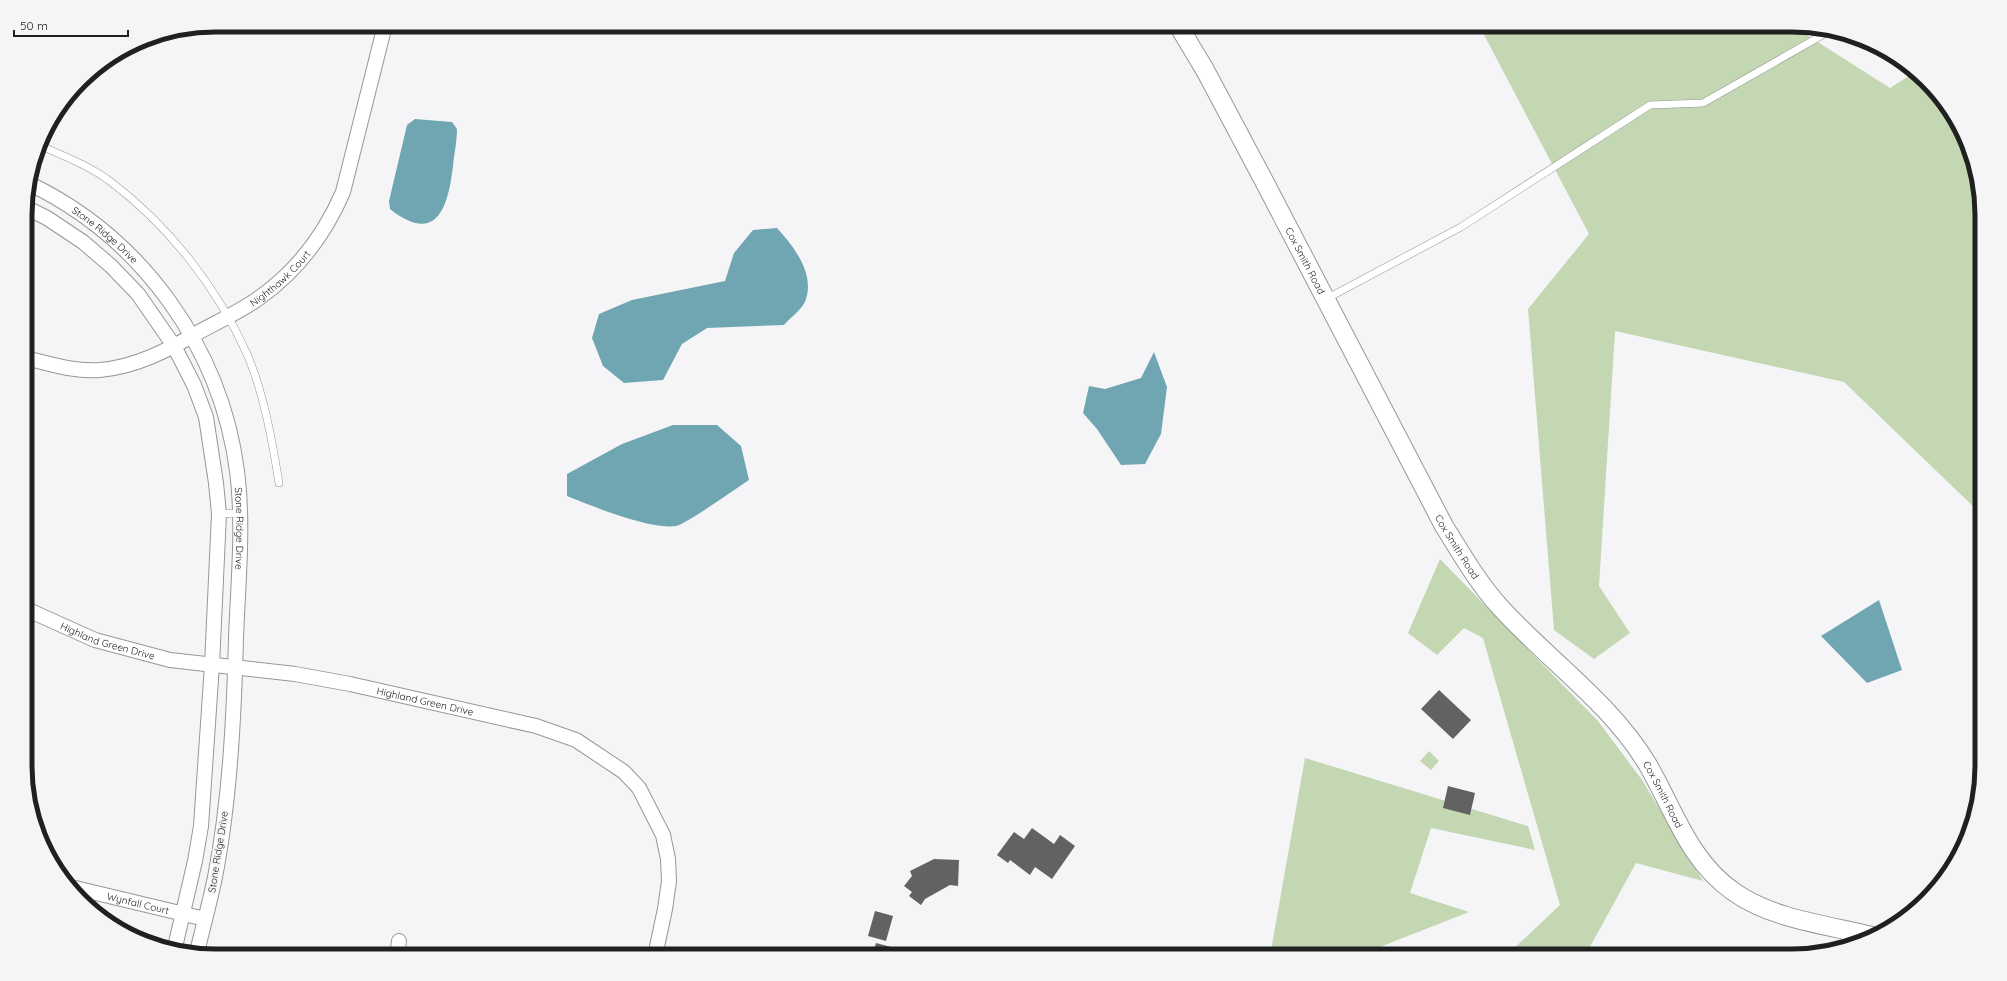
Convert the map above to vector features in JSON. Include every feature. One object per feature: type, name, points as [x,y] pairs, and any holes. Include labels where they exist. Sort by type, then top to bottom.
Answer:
[{"type":"street","name":"Nighthawk Court","points":[[32,359],[78,370],[100,370],[124,366],[174,346],[260,298],[285,275],[317,241],[333,217],[343,192],[350,168],[383,32]]},
{"type":"street","name":"Cox Smith Road","points":[[1182,32],[1209,78],[1444,526],[1473,572],[1499,607],[1618,722],[1649,766],[1683,832],[1704,866],[1734,893],[1758,906],[1779,914],[1864,934]]},
{"type":"street","name":"Stone Ridge Drive","points":[[35,186],[54,196],[105,230],[151,277],[192,336],[218,390],[228,423],[237,472],[240,512],[235,668],[222,832],[215,878],[198,948]]},
{"type":"street","name":"Stone Ridge Drive","points":[[32,210],[47,218],[83,242],[111,266],[138,294],[174,346],[194,385],[206,417],[219,514],[212,665],[201,826],[195,861],[176,944]]},
{"type":"street","name":"Highland Green Drive","points":[[32,611],[95,640],[170,660],[295,674],[350,684],[536,726],[576,740],[601,755],[624,772],[639,788],[663,835],[668,859],[669,881],[665,910],[657,949]]},
{"type":"street","name":"Wynfall Court","points":[[80,889],[205,919]]},
{"type":"street","points":[[398,949],[400,941]]},
{"type":"lane","points":[[1325,299],[1461,227],[1650,105],[1703,103],[1822,35]]},
{"type":"lane","points":[[45,148],[71,159],[109,181],[141,207],[202,276],[228,316],[247,355],[272,439],[279,483]]},
{"type":"lane","points":[[219,514],[240,512]]},
{"type":"green space","points":[[1483,32],[1802,32],[1890,88],[1910,75],[1937,104],[1956,134],[1969,168],[1975,203],[1975,508],[1844,382],[1615,331],[1599,586],[1630,633],[1594,659],[1554,630],[1528,309],[1589,234]]},
{"type":"green space","points":[[1440,559],[1598,721],[1642,780],[1703,881],[1636,863],[1589,949],[1513,949],[1560,905],[1483,638],[1464,628],[1437,655],[1408,633]]},
{"type":"green space","points":[[1429,751],[1439,761],[1431,770],[1420,761]]},
{"type":"green space","points":[[1305,758],[1528,826],[1535,850],[1431,828],[1410,893],[1469,912],[1375,949],[1271,949]]},
{"type":"water","points":[[415,119],[452,122],[457,129],[448,195],[437,217],[429,222],[419,224],[406,219],[390,209],[389,201],[407,125]]},
{"type":"water","points":[[777,228],[802,262],[808,281],[808,292],[805,302],[784,325],[707,328],[682,344],[663,380],[624,383],[603,366],[592,338],[599,314],[632,300],[725,281],[734,253],[753,230]]},
{"type":"water","points":[[1154,352],[1167,387],[1161,434],[1145,464],[1121,465],[1097,429],[1083,413],[1089,386],[1105,389],[1141,378]]},
{"type":"water","points":[[673,425],[717,425],[741,446],[749,480],[700,513],[676,526],[665,526],[637,521],[567,496],[567,474],[622,444]]},
{"type":"water","points":[[1879,600],[1902,670],[1867,683],[1821,636]]},
{"type":"building","points":[[1439,690],[1471,720],[1453,739],[1421,709]]},
{"type":"building","points":[[1448,786],[1475,793],[1470,815],[1443,808]]},
{"type":"building","points":[[1032,828],[1054,844],[1060,835],[1075,846],[1052,879],[1035,867],[1030,875],[1010,860],[1008,863],[997,855],[1014,832],[1024,839]]},
{"type":"building","points":[[934,859],[959,860],[958,886],[950,885],[925,899],[921,905],[909,896],[912,892],[904,886],[912,876],[910,871]]},
{"type":"building","points":[[875,911],[893,916],[886,941],[868,936]]},
{"type":"building","points":[[876,943],[899,949],[874,949]]}]
